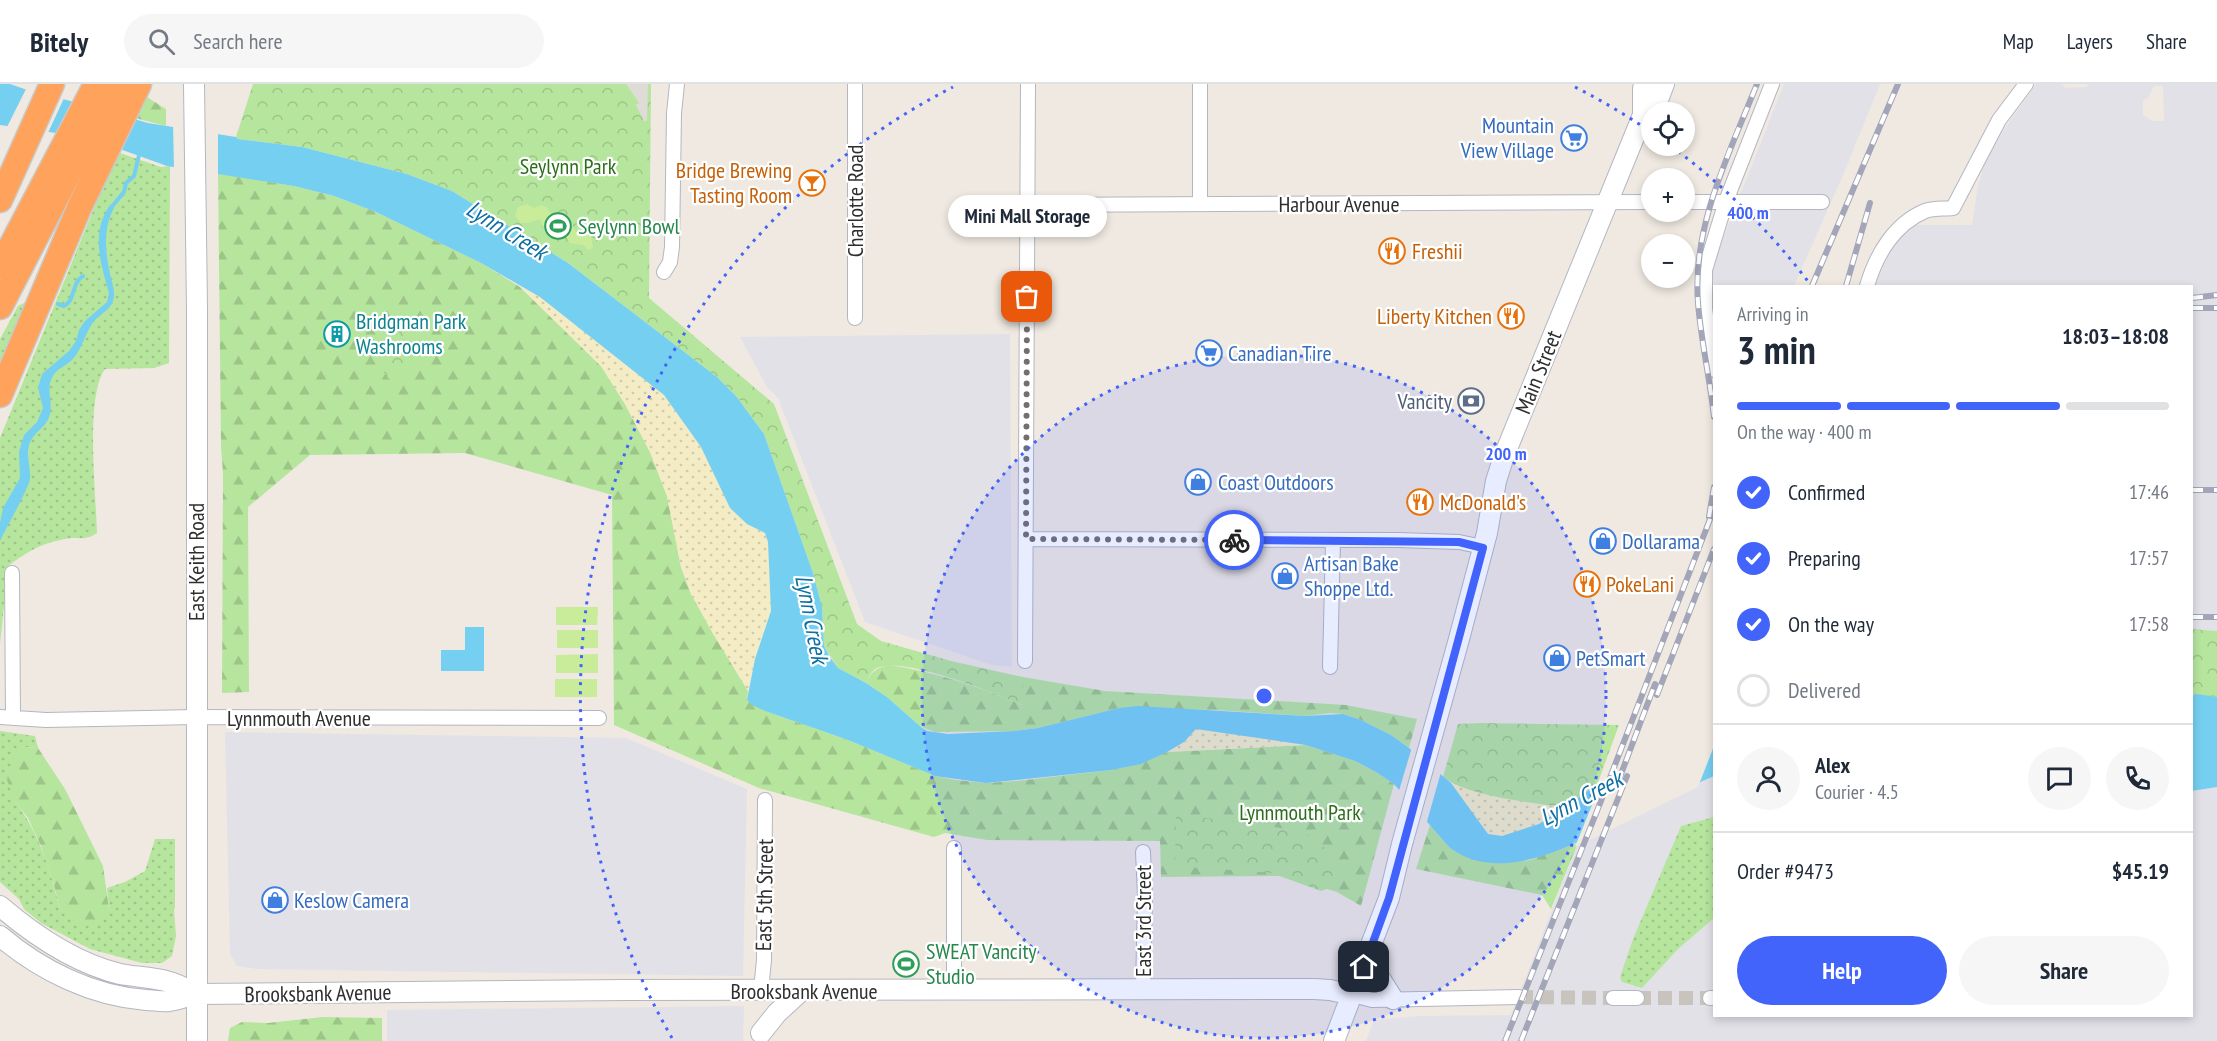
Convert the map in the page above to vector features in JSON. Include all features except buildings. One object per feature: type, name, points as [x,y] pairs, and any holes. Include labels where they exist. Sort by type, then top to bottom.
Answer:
[{"type":"highway","points":[[2,196],[52,84]]},
{"type":"highway","points":[[0,307],[96,84]]},
{"type":"highway","points":[[0,267],[116,84]]},
{"type":"highway","points":[[0,395],[80,206],[139,84]]},
{"type":"main road","name":"Main Street","points":[[1642,102],[1644,84]]},
{"type":"main road","name":"Main Street","points":[[1657,102],[1664,84]]},
{"type":"main road","name":"East Keith Road","points":[[193,92],[196,309],[197,1041]]},
{"type":"main road","name":"Main Street","points":[[1334,1041],[1389,898],[1483,548],[1504,456],[1641,120]]},
{"type":"main road","points":[[0,906],[26,929],[90,964],[119,973],[168,981],[196,994]]},
{"type":"main road","points":[[0,936],[18,951],[54,973],[92,989],[129,998],[168,1002],[196,994]]},
{"type":"main road","points":[[1367,958],[1393,999]]},
{"type":"main road","name":"Brooksbank Avenue","points":[[196,994],[1314,989],[1353,995]]},
{"type":"main road","points":[[761,1033],[777,1013],[801,991]]},
{"type":"street","points":[[664,272],[670,262],[672,247],[674,113],[677,84]]},
{"type":"street","name":"Charlotte Road","points":[[855,84],[855,318]]},
{"type":"street","points":[[1025,661],[1028,84]]},
{"type":"street","points":[[1200,84],[1200,204]]},
{"type":"street","points":[[1713,363],[1705,309],[1705,270],[1726,201],[1772,84]]},
{"type":"street","points":[[1867,285],[1871,272],[1889,238],[1905,222],[1928,210],[1953,208],[1999,120],[2026,84]]},
{"type":"street","name":"Harbour Avenue","points":[[1027,205],[1641,202]]},
{"type":"street","points":[[1695,202],[1822,202]]},
{"type":"street","points":[[1026,539],[1459,542],[1483,548]]},
{"type":"street","points":[[1330,667],[1333,540]]},
{"type":"street","points":[[7,718],[12,573]]},
{"type":"street","name":"Lynnmouth Avenue","points":[[7,718],[46,720],[196,717],[599,718]]},
{"type":"street","name":"East 5th Street","points":[[760,990],[764,960],[765,800]]},
{"type":"street","points":[[954,848],[954,991]]},
{"type":"street","name":"East 3rd Street","points":[[1143,852],[1145,896],[1143,990]]},
{"type":"street","name":"Brooksbank Avenue","points":[[1353,995],[1372,1000],[1519,997]]},
{"type":"street","points":[[1613,998],[1636,998]]},
{"type":"shaded area","points":[[626,84],[648,84],[647,121],[644,121],[636,105],[639,103]]},
{"type":"shaded area","points":[[1784,84],[1880,84],[1794,285],[1713,285],[1713,312],[1707,279]]},
{"type":"shaded area","points":[[2036,84],[2061,84],[2066,88],[2087,87],[2088,84],[2217,84],[2217,631],[2193,629],[2193,285],[1871,285],[1890,247],[1905,228],[1913,225],[1972,225],[1978,186],[1985,161]],"holes":[[[2154,86],[2163,86],[2164,121],[2153,121],[2143,115],[2143,100],[2148,98]]]},
{"type":"shaded area","points":[[1010,334],[1012,667],[992,665],[865,622],[778,398],[767,387],[740,337]]},
{"type":"shaded area","points":[[225,732],[626,738],[747,789],[743,976],[257,969],[237,966],[230,953]]},
{"type":"shaded area","points":[[1713,776],[1713,1017],[2193,1017],[2193,791],[2217,787],[2217,1041],[1366,1041],[1374,1020],[1421,1016],[1511,1015],[1578,843]]},
{"type":"shaded area","points":[[744,1006],[743,1041],[387,1041],[387,1010]]},
{"type":"green space","name":"Seylynn Park","points":[[253,84],[651,84],[649,298],[774,404],[857,624],[881,641],[951,661],[1023,677],[1023,705],[949,678],[907,667],[889,665],[877,668],[866,683],[838,668],[824,646],[822,607],[813,573],[764,434],[736,396],[717,377],[568,263],[452,191],[407,174],[302,147],[238,139],[236,137]]},
{"type":"green space","points":[[142,94],[166,109],[166,126],[120,114]]},
{"type":"green space","points":[[117,152],[161,167],[170,166],[169,363],[154,368],[105,369],[99,382],[93,423],[97,533],[85,538],[70,538],[41,546],[8,566],[0,644],[0,438]]},
{"type":"green space","name":"Lynnmouth Park","points":[[218,173],[294,186],[334,196],[376,212],[481,263],[520,287],[601,366],[625,404],[650,452],[667,496],[681,567],[691,594],[748,691],[747,700],[765,711],[848,740],[935,776],[956,780],[986,783],[1017,781],[1111,770],[1141,763],[1167,752],[1306,745],[1355,761],[1394,784],[1361,906],[1337,892],[1284,876],[1161,877],[1160,841],[987,840],[945,833],[934,837],[759,788],[614,725],[612,495],[465,453],[310,455],[248,507],[249,692],[222,693],[223,474]]},
{"type":"green space","name":"Seylynn Bowl","points":[[527,204],[534,208],[541,205],[547,207],[555,221],[569,218],[576,232],[591,234],[593,248],[588,250],[584,245],[570,243],[563,231],[551,234],[545,232],[540,219],[521,223],[515,216],[518,207]]},
{"type":"green space","points":[[26,302],[0,367],[0,339],[18,306]]},
{"type":"green space","points":[[401,320],[420,324],[411,363],[393,383],[384,373],[384,360],[398,339]]},
{"type":"green space","points":[[556,607],[598,607],[597,625],[556,625]]},
{"type":"green space","points":[[2193,629],[2217,631],[2217,697],[2193,695]]},
{"type":"green space","points":[[557,630],[598,630],[598,648],[557,648]]},
{"type":"green space","points":[[598,654],[598,673],[556,673],[556,655]]},
{"type":"green space","points":[[889,665],[957,681],[1023,705],[1023,677],[1105,691],[1346,705],[1417,719],[1409,748],[1391,735],[1361,720],[1331,713],[1305,716],[1215,710],[1119,708],[1038,728],[1014,731],[935,732],[921,727],[887,697],[866,683],[875,671]]},
{"type":"green space","points":[[555,679],[597,679],[597,697],[555,697]]},
{"type":"green space","points":[[1458,724],[1619,725],[1597,785],[1564,807],[1483,794],[1454,784],[1443,777]]},
{"type":"green space","points":[[0,731],[35,736],[38,748],[22,747],[15,801],[31,826],[43,853],[60,910],[109,910],[107,888],[125,882],[145,871],[155,839],[175,839],[176,936],[172,956],[162,963],[142,963],[90,949],[41,923],[24,909],[19,899],[0,882]]},
{"type":"green space","points":[[22,747],[38,748],[65,789],[103,866],[109,909],[100,919],[82,928],[60,910],[41,846],[28,818],[15,801],[7,780],[11,763]]},
{"type":"green space","points":[[1176,814],[1303,831],[1334,855],[1332,887],[1321,891],[1271,873],[1175,866]]},
{"type":"green space","points":[[1713,817],[1713,919],[1678,949],[1642,988],[1622,982],[1620,977],[1633,939],[1681,826]]},
{"type":"green space","points":[[1430,825],[1449,847],[1495,863],[1530,860],[1578,843],[1551,909],[1542,895],[1416,869]]},
{"type":"green space","points":[[323,1017],[382,1018],[382,1041],[228,1041],[230,1028],[242,1022],[268,1023]]},
{"type":"sand","points":[[520,287],[540,297],[664,395],[701,447],[730,508],[747,524],[765,533],[768,542],[771,611],[755,659],[748,691],[691,594],[681,567],[667,496],[650,452],[625,404],[601,366]]},
{"type":"sand","points":[[1196,729],[1306,745],[1167,752],[1184,742]]},
{"type":"sand","points":[[1451,783],[1491,795],[1564,807],[1518,833],[1499,837],[1491,835],[1476,820]]},
{"type":"water","name":"Lynn Creek","points":[[0,84],[10,84],[148,123],[238,139],[302,147],[407,174],[452,191],[568,263],[717,377],[736,396],[764,434],[813,573],[822,607],[824,646],[830,657],[838,668],[887,697],[927,731],[948,734],[1014,731],[1038,728],[1119,708],[1138,706],[1305,716],[1343,714],[1391,735],[1409,748],[1451,783],[1488,834],[1502,836],[1539,824],[1597,785],[1713,718],[1713,776],[1596,834],[1546,855],[1520,861],[1495,863],[1471,859],[1449,847],[1394,784],[1376,772],[1355,761],[1306,745],[1196,729],[1184,742],[1167,752],[1141,764],[1111,770],[986,783],[935,776],[848,740],[765,711],[747,700],[755,659],[771,611],[768,542],[765,533],[747,524],[730,508],[701,447],[664,395],[540,297],[481,263],[376,212],[334,196],[294,186],[167,166],[106,144],[56,133],[0,125]]},
{"type":"water","points":[[110,205],[114,208],[108,224],[106,248],[114,298],[109,308],[92,324],[75,356],[56,372],[50,382],[49,418],[30,442],[28,456],[30,479],[0,541],[3,508],[20,478],[19,452],[24,435],[37,422],[43,408],[38,388],[42,374],[69,351],[85,321],[107,302],[109,293],[100,259],[99,237],[104,215]]},
{"type":"water","points":[[465,627],[484,627],[484,671],[441,671],[441,650],[465,650]]},
{"type":"water","points":[[2193,695],[2217,697],[2217,787],[2193,791]]},
{"type":"pier","points":[[27,87],[65,96],[47,135],[6,129]]},
{"type":"pier","points":[[173,124],[218,131],[218,176],[174,170]]},
{"type":"pier","points":[[1713,715],[1713,749],[1698,787],[1575,847],[1603,778]]},
{"type":"pier","points":[[1412,747],[1441,772],[1426,825],[1398,794]]},
{"type":"waterway","points":[[110,209],[124,192],[126,183],[134,176],[140,151]]},
{"type":"waterway","points":[[58,304],[64,306],[68,303],[79,279],[83,276]]},
{"type":"tunnel","points":[[1519,997],[1613,998]]},
{"type":"tunnel","points":[[1637,998],[1710,998]]},
{"type":"railway","points":[[1713,410],[1698,303],[1701,246],[1724,164],[1757,84]]},
{"type":"railway","points":[[1812,285],[1898,84]]},
{"type":"railway","points":[[1846,285],[1870,203]]},
{"type":"railway","points":[[2193,298],[2217,295]]},
{"type":"railway","points":[[2193,308],[2217,308]]},
{"type":"railway","points":[[2193,490],[2217,490]]},
{"type":"railway","points":[[1709,517],[1713,493]]},
{"type":"railway","points":[[1505,1041],[1713,512]]},
{"type":"railway","points":[[1657,695],[1713,552]]},
{"type":"railway","points":[[2193,617],[2217,617]]},
{"type":"railway","points":[[1618,782],[1655,684]]},
{"type":"railway","points":[[1521,1041],[1627,776]]},
{"type":"way so far","points":[[1027,297],[1026,539],[1234,540]]},
{"type":"place","name":"Mountain View Village","points":[[1574,138]]},
{"type":"place","name":"Bridge Brewing Tasting Room","points":[[812,183]]},
{"type":"place","name":"Seylynn Bowl","points":[[558,226]]},
{"type":"place","name":"Freshii","points":[[1392,251]]},
{"type":"place","name":"Mini Mall Storage","points":[[1027,297]]},
{"type":"place","name":"Liberty Kitchen","points":[[1511,316]]},
{"type":"place","name":"Bridgman Park Washrooms","points":[[337,334]]},
{"type":"place","name":"Canadian Tire","points":[[1209,353]]},
{"type":"place","name":"Vancity","points":[[1471,401]]},
{"type":"place","name":"Coast Outdoors","points":[[1198,482]]},
{"type":"place","name":"McDonald's","points":[[1420,502]]},
{"type":"place","name":"Dollarama","points":[[1603,541]]},
{"type":"place","name":"Artisan Bake Shoppe Ltd.","points":[[1285,576]]},
{"type":"place","name":"PokeLani","points":[[1587,584]]},
{"type":"place","name":"PetSmart","points":[[1557,658]]},
{"type":"place","name":"Keslow Camera","points":[[275,900]]},
{"type":"place","name":"SWEAT Vancity Studio","points":[[906,964]]},
{"type":"route","points":[[1234,540],[1459,542],[1483,548],[1389,898],[1364,967]]}]
